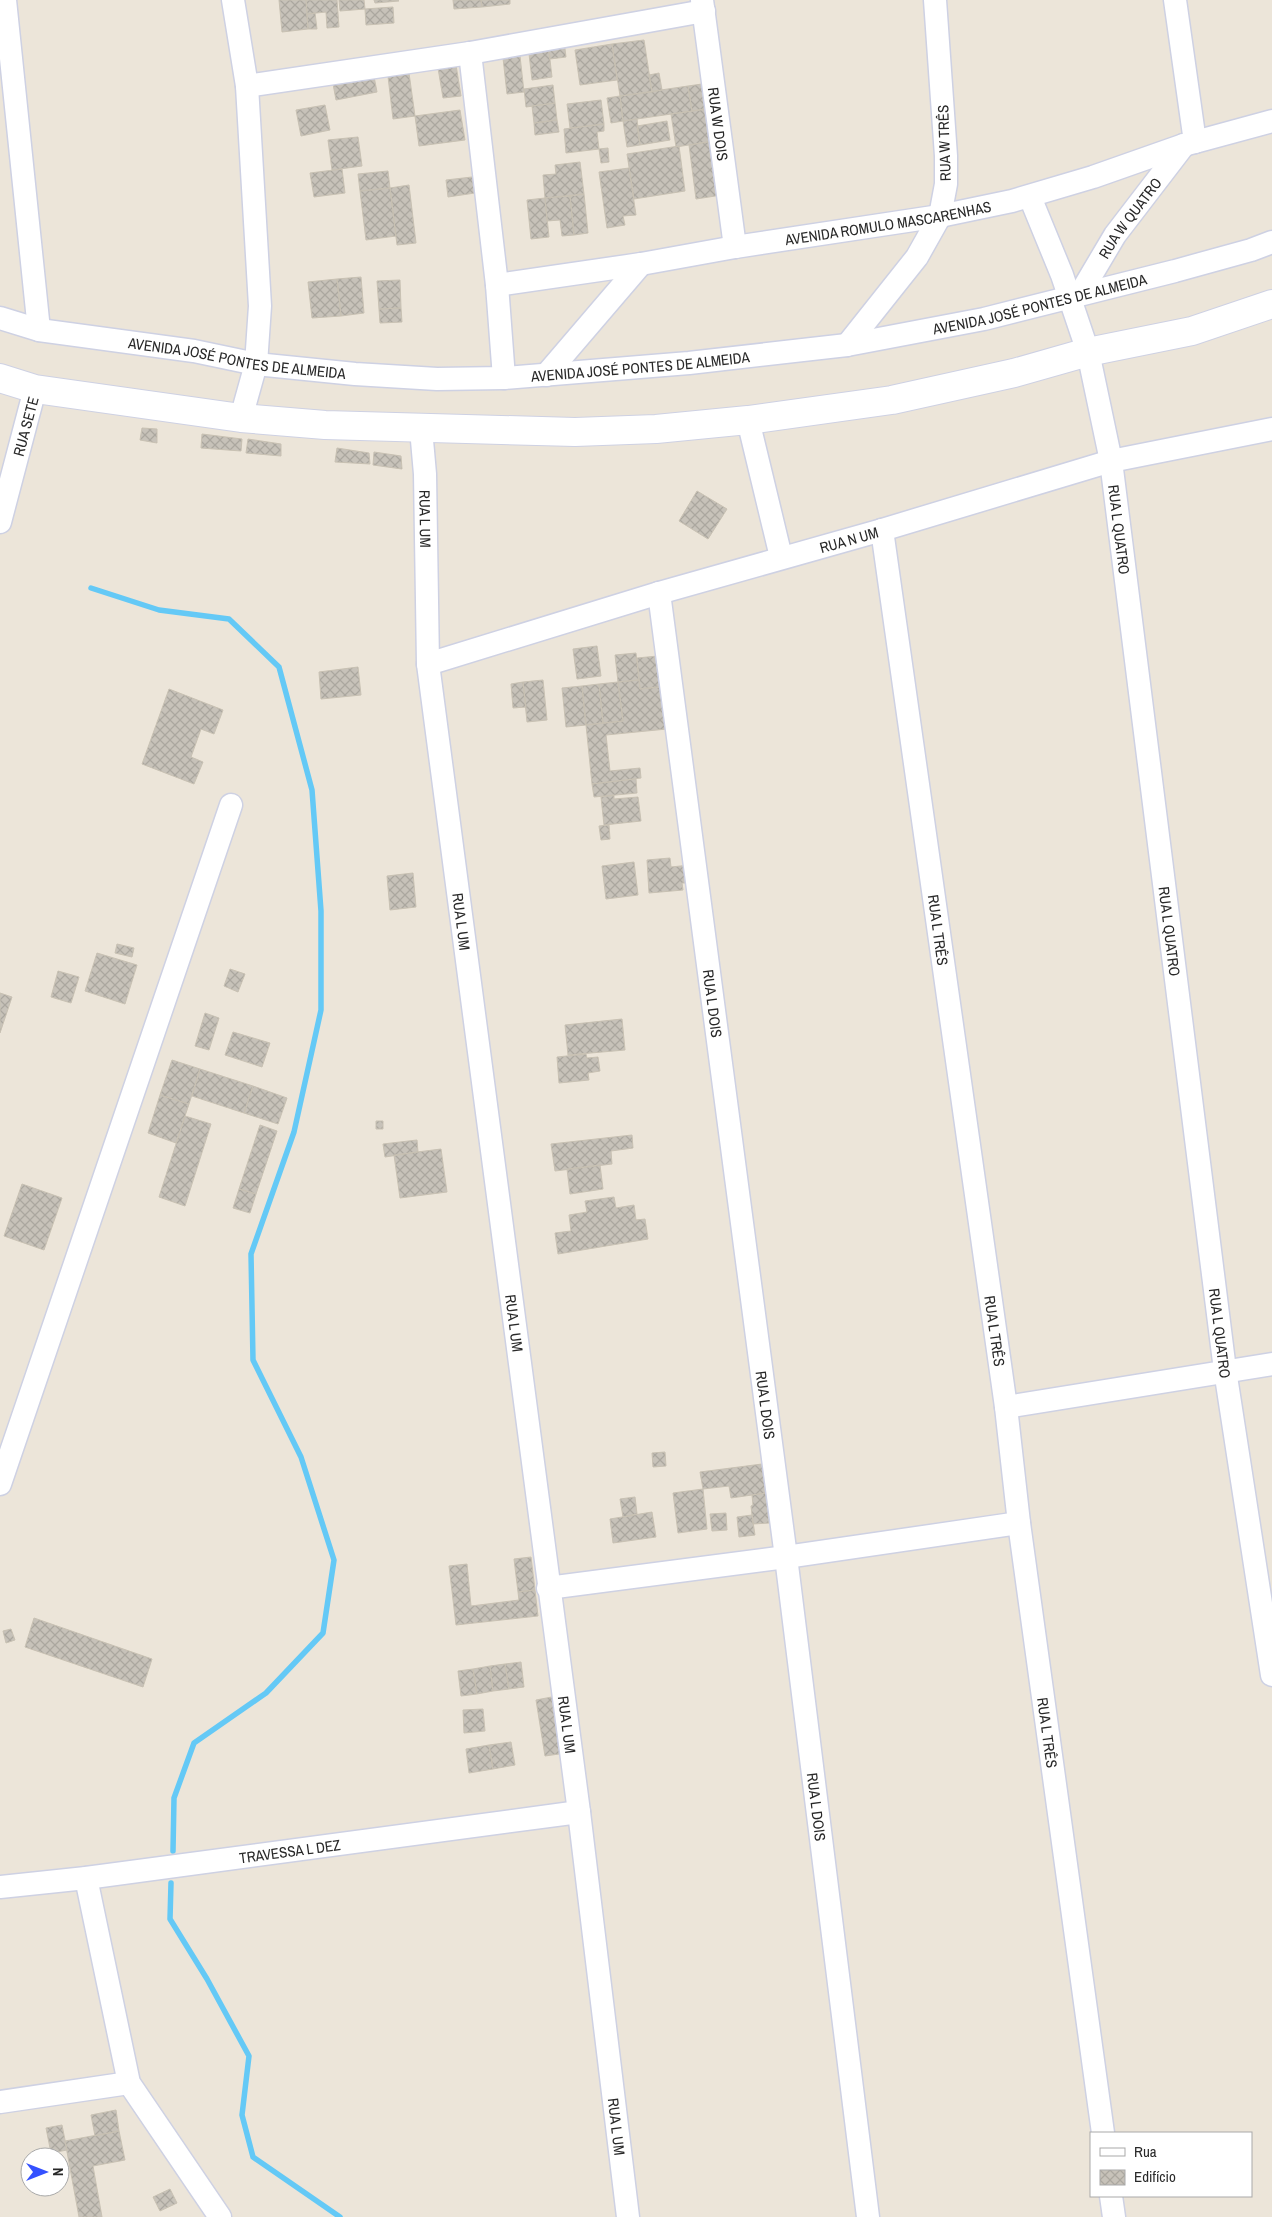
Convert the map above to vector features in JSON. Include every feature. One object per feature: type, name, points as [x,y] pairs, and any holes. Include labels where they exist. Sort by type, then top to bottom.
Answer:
[{"type":"street","points":[[5,0],[40,330]]},
{"type":"street","points":[[233,0],[247,86],[260,306],[256,364],[242,418]]},
{"type":"street","name":"RUA W TRÊS","points":[[847,345],[917,257],[940,216],[946,184],[946,156],[935,0]]},
{"type":"street","points":[[1175,0],[1189,144]]},
{"type":"street","points":[[247,86],[470,53],[703,5]]},
{"type":"street","name":"RUA W DOIS","points":[[703,5],[735,247]]},
{"type":"street","points":[[470,53],[497,285],[504,378]]},
{"type":"street","name":"AVENIDA ROMULO MASCARENHAS","points":[[497,285],[940,216],[1030,197],[1189,144],[1272,121]]},
{"type":"street","name":"RUA W QUATRO","points":[[1075,296],[1115,235],[1189,144]]},
{"type":"street","name":"RUA L QUATRO","points":[[1030,197],[1075,296],[1111,461],[1225,1370],[1272,1675]]},
{"type":"street","name":"AVENIDA JOSÉ PONTES DE ALMEIDA","points":[[0,318],[40,330],[194,351],[256,364],[355,374],[437,379],[504,378],[689,363],[847,345],[984,319],[1175,271],[1251,250],[1272,242]]},
{"type":"street","points":[[546,375],[641,264]]},
{"type":"street","points":[[0,378],[35,389],[242,418],[325,425],[575,432],[656,429],[748,420],[892,400],[1014,373],[1088,352],[1192,331],[1272,304]]},
{"type":"street","name":"RUA SETE","points":[[0,522],[35,389]]},
{"type":"street","points":[[748,420],[781,557]]},
{"type":"street","name":"RUA L UM","points":[[421,429],[425,474],[428,664],[548,1588],[579,1812],[628,2217]]},
{"type":"street","name":"RUA N UM","points":[[428,664],[658,593],[882,530],[1111,461],[1272,429]]},
{"type":"street","name":"RUA L TRÊS","points":[[882,530],[1006,1407],[1019,1523],[1103,2132]]},
{"type":"street","name":"RUA L DOIS","points":[[658,593],[786,1557],[868,2217]]},
{"type":"street","points":[[0,1484],[231,805]]},
{"type":"street","points":[[1006,1407],[1225,1370],[1272,1364]]},
{"type":"street","points":[[548,1588],[786,1557],[1019,1523]]},
{"type":"street","name":"TRAVESSA L DEZ","points":[[0,1886],[86,1878],[579,1812]]},
{"type":"street","points":[[86,1878],[129,2083],[220,2217]]},
{"type":"street","points":[[0,2102],[129,2083]]},
{"type":"street","points":[[1111,2197],[1114,2217]]},
{"type":"building","points":[[279,0],[306,0],[308,29],[282,32]]},
{"type":"building","points":[[306,0],[337,0],[339,27],[327,28],[326,12],[307,14]]},
{"type":"building","points":[[339,0],[364,0],[365,9],[340,11]]},
{"type":"building","points":[[374,0],[398,0],[399,1],[375,3]]},
{"type":"building","points":[[453,0],[481,0],[482,7],[454,9]]},
{"type":"building","points":[[481,0],[510,0],[510,4],[482,7]]},
{"type":"building","points":[[393,7],[394,23],[366,25],[365,9]]},
{"type":"building","points":[[315,13],[317,29],[308,29],[307,14]]},
{"type":"building","points":[[644,40],[652,92],[620,96],[612,44]]},
{"type":"building","points":[[564,41],[566,57],[550,59],[548,43]]},
{"type":"building","points":[[548,43],[552,77],[532,80],[528,45]]},
{"type":"building","points":[[612,44],[617,80],[580,85],[575,50]]},
{"type":"building","points":[[519,47],[524,92],[507,94],[502,49]]},
{"type":"building","points":[[456,65],[461,96],[443,98],[438,68]]},
{"type":"building","points":[[372,66],[377,92],[336,100],[331,73]]},
{"type":"building","points":[[408,66],[415,116],[393,119],[387,68]]},
{"type":"building","points":[[659,73],[662,90],[652,92],[649,75]]},
{"type":"building","points":[[702,84],[705,109],[692,111],[688,86]]},
{"type":"building","points":[[553,85],[555,103],[526,107],[524,89]]},
{"type":"building","points":[[688,86],[692,111],[623,121],[620,96]]},
{"type":"building","points":[[620,96],[623,121],[611,123],[607,98]]},
{"type":"building","points":[[601,100],[604,124],[570,128],[567,104]]},
{"type":"building","points":[[555,103],[557,120],[534,123],[532,106]]},
{"type":"building","points":[[325,105],[330,130],[301,136],[296,110]]},
{"type":"building","points":[[722,107],[720,140],[676,147],[671,114]]},
{"type":"building","points":[[460,110],[465,140],[419,146],[415,116]]},
{"type":"building","points":[[637,119],[640,145],[627,147],[623,121]]},
{"type":"building","points":[[557,120],[559,132],[535,135],[534,123]]},
{"type":"building","points":[[667,121],[670,140],[640,145],[637,126]]},
{"type":"building","points":[[604,124],[604,131],[597,132],[599,149],[566,153],[564,129]]},
{"type":"building","points":[[358,137],[362,166],[332,170],[328,140]]},
{"type":"building","points":[[720,140],[728,194],[696,199],[689,145]]},
{"type":"building","points":[[679,146],[685,191],[634,199],[627,154]]},
{"type":"building","points":[[608,148],[609,162],[601,163],[599,149]]},
{"type":"building","points":[[580,162],[584,194],[545,198],[543,175],[556,174],[555,165]]},
{"type":"building","points":[[629,168],[636,215],[623,216],[625,225],[607,228],[599,172]]},
{"type":"building","points":[[342,169],[345,193],[314,197],[310,173]]},
{"type":"building","points":[[388,171],[390,188],[360,191],[358,174]]},
{"type":"building","points":[[472,177],[475,193],[448,197],[446,180]]},
{"type":"building","points":[[409,185],[416,243],[397,245],[390,188]]},
{"type":"building","points":[[390,188],[396,236],[366,240],[360,191]]},
{"type":"building","points":[[584,194],[588,233],[574,235],[570,196]]},
{"type":"building","points":[[570,196],[574,235],[562,236],[560,220],[547,221],[545,198]]},
{"type":"building","points":[[545,198],[549,237],[531,239],[527,200]]},
{"type":"building","points":[[361,277],[364,313],[341,316],[337,279]]},
{"type":"building","points":[[337,279],[341,316],[312,318],[308,282]]},
{"type":"building","points":[[400,280],[401,308],[379,309],[377,281]]},
{"type":"building","points":[[401,308],[402,322],[380,323],[379,309]]},
{"type":"building","points":[[142,428],[157,429],[157,443],[140,440]]},
{"type":"building","points":[[202,434],[242,439],[241,451],[201,448]]},
{"type":"building","points":[[248,439],[281,444],[281,456],[246,453]]},
{"type":"building","points":[[337,448],[369,453],[370,464],[335,462]]},
{"type":"building","points":[[374,452],[401,456],[402,469],[373,465]]},
{"type":"building","points":[[697,491],[727,509],[708,539],[679,521]]},
{"type":"building","points":[[597,646],[601,676],[577,679],[573,649]]},
{"type":"building","points":[[636,653],[639,680],[618,682],[615,655]]},
{"type":"building","points":[[658,656],[661,687],[640,689],[637,658]]},
{"type":"building","points":[[358,667],[361,695],[321,699],[319,672]]},
{"type":"building","points":[[543,680],[547,720],[527,722],[523,682]]},
{"type":"building","points":[[639,680],[640,689],[673,685],[677,728],[606,735],[610,771],[640,768],[641,778],[592,784],[586,725],[623,721],[618,682]]},
{"type":"building","points":[[523,682],[526,707],[513,708],[511,684]]},
{"type":"building","points":[[618,682],[623,721],[603,723],[599,684]]},
{"type":"building","points":[[599,684],[603,723],[586,725],[582,686]]},
{"type":"building","points":[[582,686],[586,725],[566,727],[562,688]]},
{"type":"building","points":[[169,689],[223,710],[214,734],[201,729],[191,757],[203,762],[194,784],[142,764]]},
{"type":"building","points":[[636,779],[637,793],[594,797],[592,784]]},
{"type":"building","points":[[614,795],[614,799],[638,797],[641,821],[604,825],[601,797]]},
{"type":"building","points":[[609,825],[610,839],[601,840],[599,826]]},
{"type":"building","points":[[670,858],[671,867],[690,865],[691,883],[682,883],[683,890],[649,893],[647,860]]},
{"type":"building","points":[[634,862],[638,895],[606,899],[602,866]]},
{"type":"building","points":[[413,873],[416,907],[390,910],[387,876]]},
{"type":"building","points":[[117,944],[134,948],[132,957],[115,953]]},
{"type":"building","points":[[97,953],[137,965],[125,1004],[85,991]]},
{"type":"building","points":[[230,969],[245,974],[238,992],[224,986]]},
{"type":"building","points":[[58,971],[79,977],[71,1003],[51,997]]},
{"type":"building","points":[[0,993],[12,997],[0,1033]]},
{"type":"building","points":[[205,1013],[219,1018],[209,1050],[195,1046]]},
{"type":"building","points":[[622,1019],[625,1050],[568,1055],[565,1025]]},
{"type":"building","points":[[233,1032],[270,1043],[262,1067],[225,1055]]},
{"type":"building","points":[[586,1054],[587,1058],[598,1057],[600,1071],[588,1073],[589,1080],[559,1083],[557,1057]]},
{"type":"building","points":[[172,1060],[200,1069],[189,1104],[160,1095]]},
{"type":"building","points":[[200,1069],[253,1086],[244,1113],[192,1096]]},
{"type":"building","points":[[253,1086],[287,1098],[278,1124],[244,1113]]},
{"type":"building","points":[[160,1095],[189,1104],[176,1143],[148,1133]]},
{"type":"building","points":[[185,1116],[211,1124],[185,1206],[159,1197]]},
{"type":"building","points":[[376,1121],[383,1121],[383,1129],[376,1129]]},
{"type":"building","points":[[260,1125],[277,1131],[256,1194],[239,1189]]},
{"type":"building","points":[[632,1135],[633,1148],[611,1151],[612,1164],[555,1171],[551,1144]]},
{"type":"building","points":[[417,1140],[418,1152],[385,1157],[383,1144]]},
{"type":"building","points":[[441,1149],[447,1192],[400,1198],[394,1155]]},
{"type":"building","points":[[600,1165],[603,1189],[570,1194],[567,1169]]},
{"type":"building","points":[[22,1184],[62,1198],[44,1250],[4,1236]]},
{"type":"building","points":[[239,1189],[256,1194],[250,1213],[233,1208]]},
{"type":"building","points":[[614,1197],[616,1208],[634,1205],[636,1220],[645,1219],[648,1239],[558,1254],[555,1233],[571,1231],[569,1215],[587,1212],[585,1201]]},
{"type":"building","points":[[665,1452],[666,1466],[653,1467],[652,1453]]},
{"type":"building","points":[[762,1464],[766,1493],[731,1498],[729,1486],[703,1489],[700,1472]]},
{"type":"building","points":[[703,1489],[707,1529],[678,1533],[673,1493]]},
{"type":"building","points":[[766,1493],[769,1523],[753,1524],[752,1495]]},
{"type":"building","points":[[635,1497],[637,1514],[623,1517],[620,1499]]},
{"type":"building","points":[[652,1512],[656,1537],[613,1543],[610,1519]]},
{"type":"building","points":[[726,1513],[727,1530],[712,1531],[710,1514]]},
{"type":"building","points":[[752,1515],[755,1535],[739,1537],[737,1517]]},
{"type":"building","points":[[531,1557],[535,1590],[518,1592],[514,1559]]},
{"type":"building","points":[[467,1564],[471,1606],[519,1600],[518,1592],[535,1590],[538,1616],[456,1625],[449,1566]]},
{"type":"building","points":[[34,1618],[152,1659],[143,1687],[25,1647]]},
{"type":"building","points":[[11,1629],[15,1640],[6,1643],[3,1631]]},
{"type":"building","points":[[521,1662],[524,1687],[509,1689],[505,1664]]},
{"type":"building","points":[[505,1664],[509,1689],[493,1691],[490,1666]]},
{"type":"building","points":[[490,1666],[493,1691],[477,1694],[473,1669]]},
{"type":"building","points":[[473,1669],[477,1694],[461,1696],[458,1671]]},
{"type":"building","points":[[557,1696],[566,1753],[545,1756],[536,1700]]},
{"type":"building","points":[[483,1709],[485,1731],[464,1733],[463,1710]]},
{"type":"building","points":[[511,1742],[515,1765],[493,1769],[489,1745]]},
{"type":"building","points":[[489,1745],[493,1769],[469,1773],[466,1749]]},
{"type":"building","points":[[116,2110],[119,2131],[95,2136],[91,2115]]},
{"type":"building","points":[[62,2125],[66,2147],[50,2147],[46,2128]]},
{"type":"building","points":[[119,2131],[125,2160],[93,2166],[102,2217],[79,2217],[70,2168],[70,2147],[66,2147],[65,2141]]},
{"type":"building","points":[[170,2189],[177,2203],[160,2211],[153,2197]]},
{"type":"waterway","points":[[91,588],[159,610],[229,619],[279,667],[312,790],[321,911],[321,1010],[294,1132],[251,1254],[253,1360],[301,1457],[334,1560],[323,1633],[266,1693],[194,1743],[174,1798],[173,1851]]},
{"type":"waterway","points":[[171,1883],[170,1919],[207,1979],[249,2056],[242,2115],[253,2157],[340,2217]]}]
